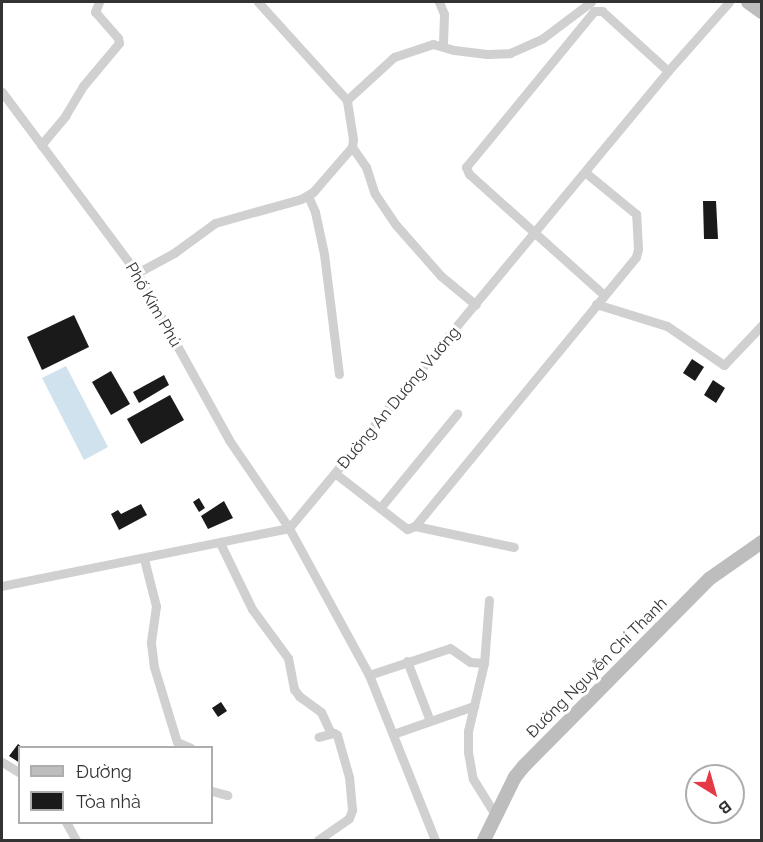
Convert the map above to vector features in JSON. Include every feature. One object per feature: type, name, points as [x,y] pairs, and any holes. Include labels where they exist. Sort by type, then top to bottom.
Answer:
[{"type":"street","points":[[41,145],[65,116],[83,86],[119,43],[118,38],[95,12],[99,2]]},
{"type":"street","points":[[137,273],[165,258],[222,219],[308,196],[352,147],[353,139],[347,100],[258,2]]},
{"type":"street","points":[[439,2],[444,14],[443,45]]},
{"type":"street","points":[[347,100],[394,57],[423,45],[443,45],[454,50],[488,54],[510,53],[543,38],[591,2]]},
{"type":"street","name":"Đường An Dương Vương","points":[[289,528],[586,173],[668,71],[729,2]]},
{"type":"street","points":[[748,2],[762,12]]},
{"type":"street","points":[[604,295],[467,172],[468,164],[594,11],[602,11],[668,71]]},
{"type":"street","name":"Phố Kim Phú","points":[[2,92],[137,273],[230,443],[289,528]]},
{"type":"street","points":[[352,147],[366,167],[375,194],[396,225],[441,276],[476,305]]},
{"type":"street","points":[[336,474],[407,529],[415,526],[636,256],[638,218],[634,210],[586,173]]},
{"type":"street","points":[[308,196],[315,212],[324,254],[339,374]]},
{"type":"street","points":[[596,304],[667,326],[724,365],[762,325]]},
{"type":"street","points":[[380,508],[457,414]]},
{"type":"street","points":[[415,526],[514,547]]},
{"type":"street","points":[[2,586],[289,528],[369,675],[435,840]]},
{"type":"street","points":[[220,543],[252,609],[288,658],[294,689],[299,696],[321,712],[332,733],[337,735],[350,777],[352,810],[349,818],[318,840]]},
{"type":"street","name":"Đường Nguyễn Chí Thanh","points":[[484,840],[515,777],[549,740],[709,579],[762,543]]},
{"type":"street","points":[[144,559],[156,606],[151,643],[154,667],[177,742],[188,746]]},
{"type":"street","points":[[489,600],[484,663],[468,732],[473,779],[496,816]]},
{"type":"street","points":[[369,675],[450,648],[470,662],[484,663]]},
{"type":"street","points":[[407,661],[430,721]]},
{"type":"street","points":[[393,734],[474,706]]},
{"type":"street","points":[[318,737],[332,733]]},
{"type":"street","points":[[2,762],[18,772]]},
{"type":"street","points":[[213,791],[227,795]]},
{"type":"street","points":[[67,824],[76,840]]},
{"type":"water","points":[[66,366],[108,447],[84,460],[42,378]]},
{"type":"building","points":[[703,201],[716,201],[718,239],[704,239]]},
{"type":"building","points":[[74,315],[89,347],[42,370],[27,337]]},
{"type":"building","points":[[692,359],[704,367],[695,381],[683,373]]},
{"type":"building","points":[[111,371],[130,404],[111,415],[92,382]]},
{"type":"building","points":[[164,375],[169,385],[139,403],[133,392]]},
{"type":"building","points":[[713,380],[725,388],[716,403],[704,395]]},
{"type":"building","points":[[170,395],[184,420],[141,444],[127,419]]},
{"type":"building","points":[[199,498],[205,508],[199,512],[193,502]]},
{"type":"building","points":[[224,501],[233,518],[208,529],[201,516]]},
{"type":"building","points":[[141,504],[147,515],[119,530],[111,514],[118,510],[121,514]]},
{"type":"building","points":[[221,702],[227,711],[218,717],[212,708]]},
{"type":"building","points":[[18,744],[20,746],[18,746],[18,762],[9,756]]}]
